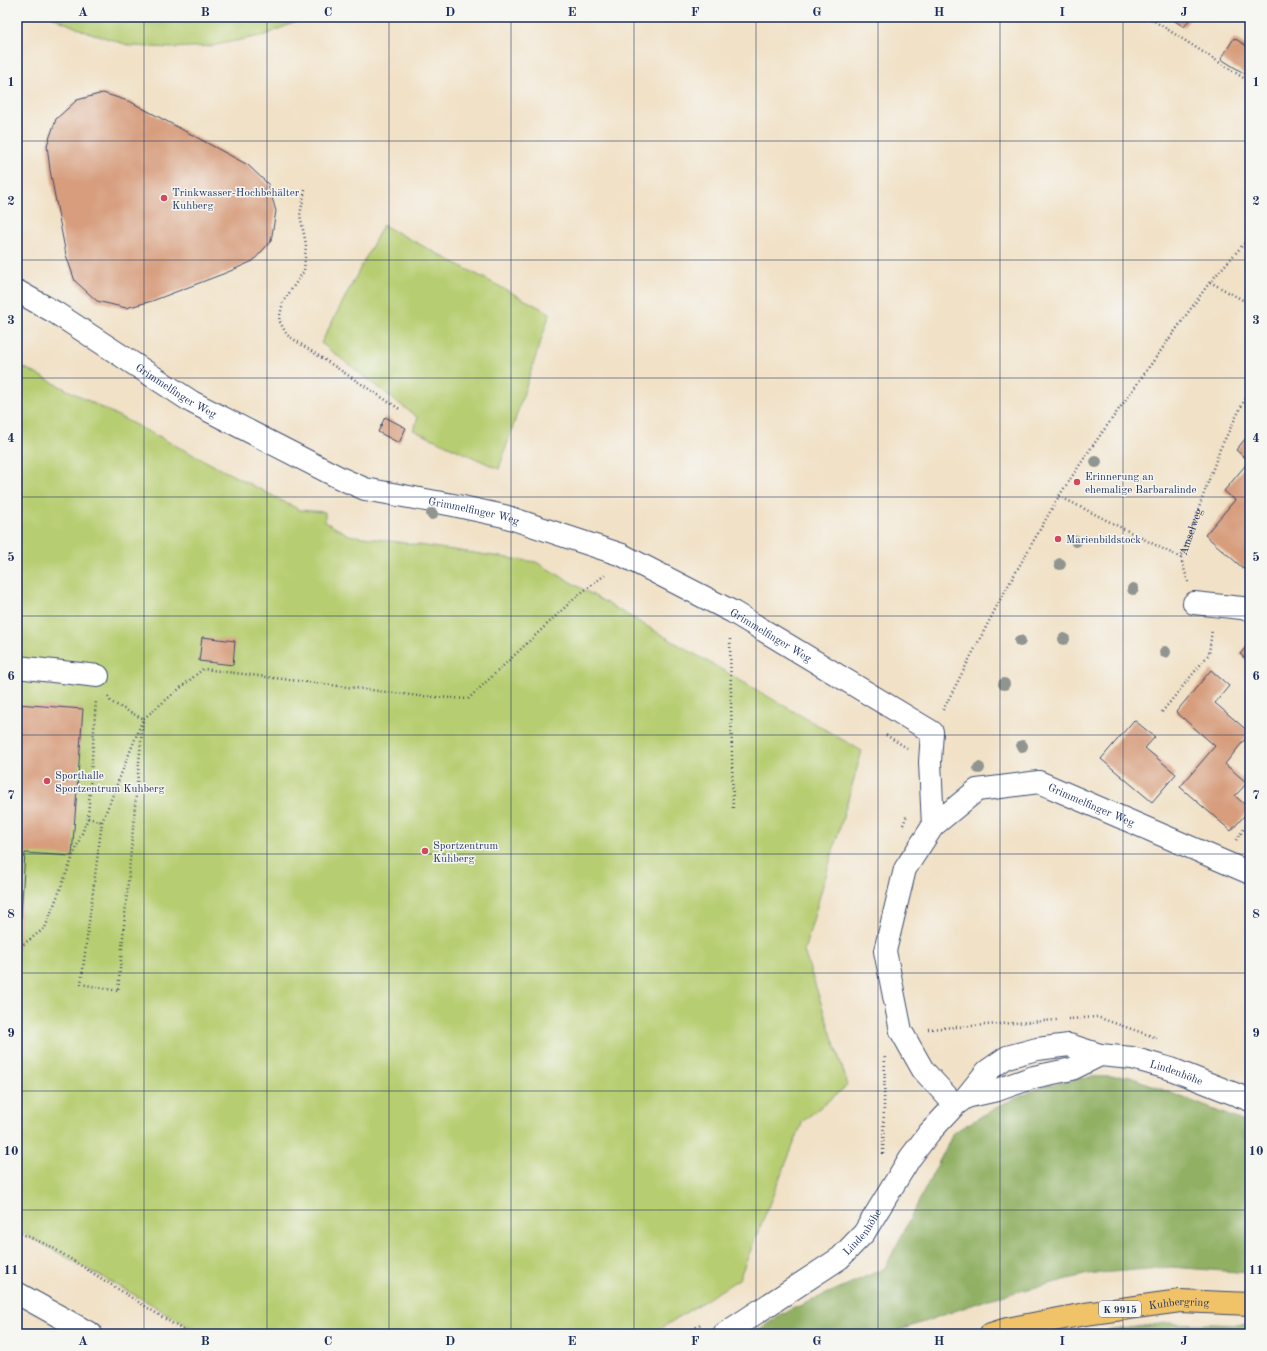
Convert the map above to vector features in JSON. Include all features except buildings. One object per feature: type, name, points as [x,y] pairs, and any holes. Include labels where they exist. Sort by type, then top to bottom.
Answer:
[{"type":"main road","name":"Kuhbergring","points":[[991,1334],[1007,1329],[1085,1314],[1180,1301],[1250,1304]]},
{"type":"street","name":"Grimmelfinger Weg","points":[[17,291],[56,314],[192,402],[340,478],[365,489],[504,516],[622,555],[733,612],[932,732]]},
{"type":"street","points":[[1194,603],[1250,610]]},
{"type":"street","points":[[17,667],[98,676]]},
{"type":"street","points":[[932,732],[930,762],[933,826]]},
{"type":"street","name":"Grimmelfinger Weg","points":[[960,1101],[923,1070],[901,1031],[885,951],[905,869],[933,826],[977,790],[1039,782],[1250,873]]},
{"type":"street","name":"Lindenhöhe","points":[[724,1334],[840,1258],[864,1233],[910,1158],[929,1133],[987,1071],[1007,1057],[1037,1049],[1069,1045],[1100,1055],[1132,1058],[1171,1069],[1250,1100]]},
{"type":"street","points":[[17,1294],[91,1334]]},
{"type":"path","points":[[1148,17],[1250,82]]},
{"type":"path","points":[[305,190],[300,215],[306,244],[304,271],[283,302],[279,320],[287,335],[401,410]]},
{"type":"path","points":[[932,732],[1000,600],[1059,496],[1091,448],[1210,282],[1250,237]]},
{"type":"path","points":[[1210,282],[1250,304]]},
{"type":"path","name":"Amselweg","points":[[1194,603],[1181,558],[1220,449],[1250,389]]},
{"type":"path","points":[[1059,496],[1181,558]]},
{"type":"path","points":[[143,719],[118,991],[82,984],[102,822],[143,719],[203,669],[419,696],[468,699],[577,596],[605,574],[622,555]]},
{"type":"path","points":[[733,612],[730,639],[733,814]]},
{"type":"path","points":[[1162,712],[1209,654]]},
{"type":"path","points":[[98,676],[111,702],[143,719]]},
{"type":"path","points":[[17,949],[45,928],[88,818],[98,676]]},
{"type":"path","points":[[902,828],[908,813]]},
{"type":"path","points":[[88,818],[102,822]]},
{"type":"path","points":[[1245,828],[1250,821]]},
{"type":"path","points":[[883,1158],[886,1055]]},
{"type":"path","points":[[17,1232],[50,1246],[189,1334]]},
{"type":"path","points":[[686,1334],[703,1323]]},
{"type":"green space","points":[[52,17],[307,17],[265,35],[212,46],[173,48],[131,46],[84,31]]},
{"type":"green space","points":[[383,225],[550,313],[499,469],[413,430],[418,418],[321,343]]},
{"type":"green space","name":"Sportzentrum Kuhberg","points":[[17,364],[157,436],[160,436],[161,438],[300,510],[325,512],[325,522],[349,535],[536,562],[862,751],[804,951],[848,1085],[803,1121],[739,1279],[652,1334],[201,1334],[151,1304],[17,1230]]},
{"type":"green space","points":[[1128,1076],[1250,1124],[1250,1273],[1171,1267],[1088,1274],[989,1299],[889,1334],[753,1334],[781,1314],[885,1268],[954,1132],[1003,1104],[1044,1086],[1086,1077]]},
{"type":"green space","points":[[1167,1323],[1250,1325],[1250,1334],[1083,1334]]},
{"type":"place","name":"Trinkwasser-Hochbehälter Kuhberg","points":[[164,198]]},
{"type":"place","name":"Erinnerung an ehemalige Barbaralinde","points":[[1077,482]]},
{"type":"place","name":"Marienbildstock","points":[[1058,539]]},
{"type":"place","name":"Sporthalle Sportzentrum Kuhberg","points":[[47,781]]},
{"type":"place","name":"Sportzentrum Kuhberg","points":[[425,851]]}]
